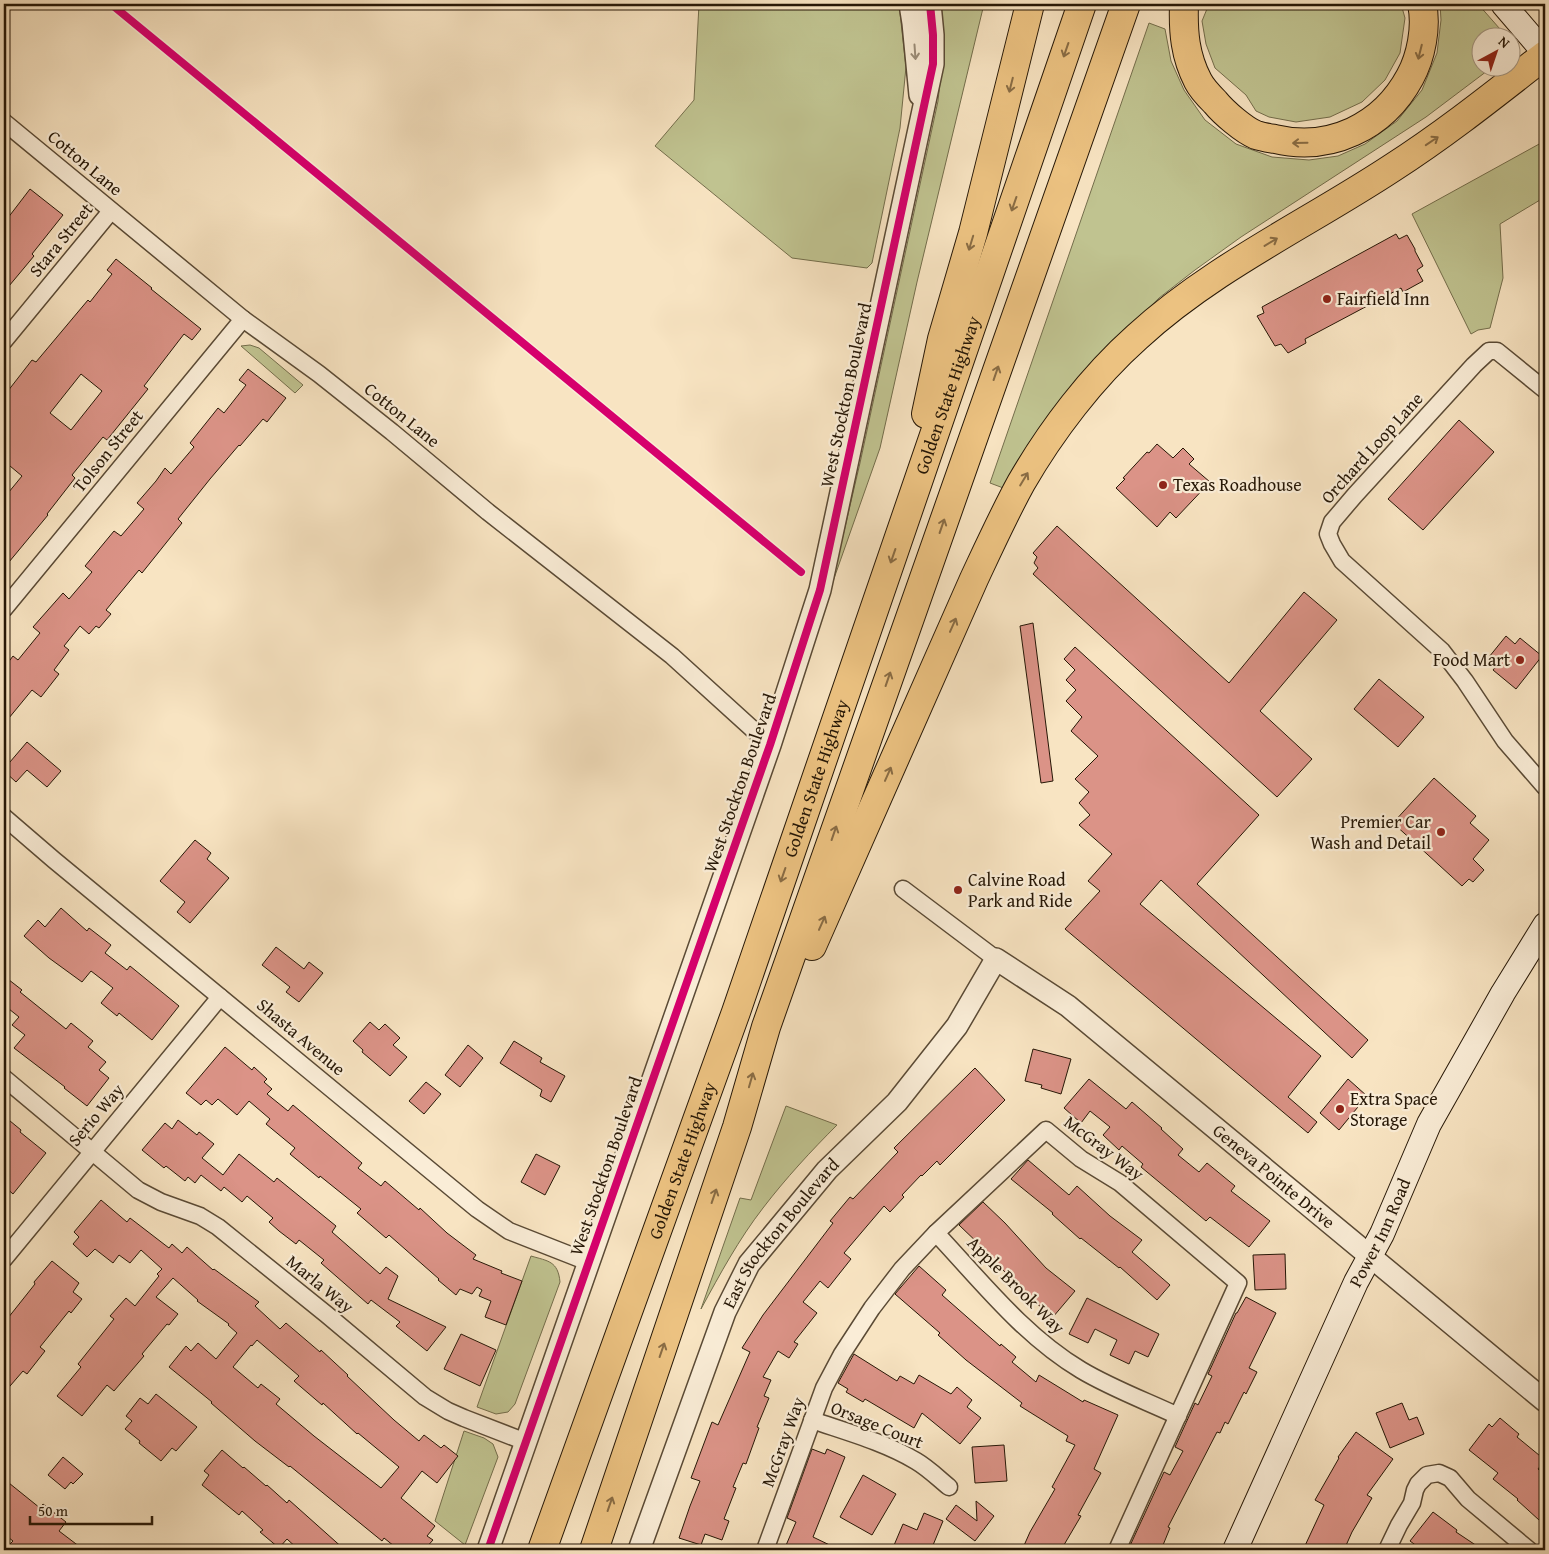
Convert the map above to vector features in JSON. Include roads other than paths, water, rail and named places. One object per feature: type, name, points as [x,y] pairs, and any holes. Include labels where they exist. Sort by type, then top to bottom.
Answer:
[{"type":"highway","points":[[903,527],[942,339],[973,233],[1030,4]]},
{"type":"highway","name":"Golden State Highway","points":[[542,1550],[736,1012],[1082,4]]},
{"type":"highway","name":"Golden State Highway","points":[[594,1550],[737,1127],[766,1027],[1126,4]]},
{"type":"highway","points":[[1184,4],[1183,29],[1188,56],[1199,83],[1224,113],[1256,135],[1292,143],[1316,142],[1344,136],[1366,126],[1387,108],[1404,88],[1417,65],[1423,39],[1422,4]]},
{"type":"highway","points":[[766,1027],[809,953],[1001,522],[1047,442],[1076,403],[1101,373],[1136,338],[1167,311],[1230,268],[1392,169],[1454,125],[1545,54]]},
{"type":"main road","points":[[1503,4],[1545,54]]},
{"type":"main road","name":"Power Inn Road","points":[[1235,1550],[1356,1282],[1382,1234],[1429,1124],[1503,993],[1545,925]]},
{"type":"street","name":"West Stockton Boulevard","points":[[910,4],[921,114]]},
{"type":"street","name":"West Stockton Boulevard","points":[[488,1550],[770,745],[820,590],[933,64],[930,4]]},
{"type":"street","name":"Cotton Lane","points":[[4,122],[243,319],[319,374],[488,512],[664,650],[770,745]]},
{"type":"street","name":"Stara Street","points":[[4,340],[111,211]]},
{"type":"street","name":"Tolson Street","points":[[4,609],[243,319]]},
{"type":"street","name":"Orchard Loop Lane","points":[[1545,390],[1497,351],[1488,351],[1355,495],[1332,522],[1328,534],[1342,561],[1442,651],[1465,681],[1505,741],[1545,787]]},
{"type":"street","name":"Shasta Avenue","points":[[4,817],[477,1210],[509,1231],[588,1262]]},
{"type":"street","points":[[903,889],[996,959]]},
{"type":"street","name":"Geneva Pointe Drive","points":[[996,959],[1068,1006],[1545,1401]]},
{"type":"street","name":"East Stockton Boulevard","points":[[639,1550],[726,1312],[749,1264],[827,1170],[897,1102],[957,1026],[996,959]]},
{"type":"street","name":"Serio Way","points":[[4,1259],[220,997]]},
{"type":"street","name":"Marla Way","points":[[4,1078],[138,1190],[161,1202],[200,1216],[218,1227],[425,1397],[448,1411],[526,1442]]},
{"type":"street","name":"McGray Way","points":[[765,1550],[824,1388],[832,1370],[867,1316],[902,1269],[936,1234],[1046,1130],[1081,1159],[1120,1183],[1238,1283],[1117,1550]]},
{"type":"street","name":"Apple Brook Way","points":[[936,1234],[1046,1346],[1081,1370],[1178,1416]]},
{"type":"street","name":"Orsage Court","points":[[812,1420],[902,1453],[931,1472],[949,1487]]},
{"type":"street","points":[[1387,1550],[1412,1502],[1418,1484],[1427,1475],[1439,1473],[1450,1478],[1468,1499],[1529,1550]]},
{"type":"place","name":"Fairfield Inn","points":[[1327,299]]},
{"type":"place","name":"Texas Roadhouse","points":[[1163,485]]},
{"type":"place","name":"Food Mart","points":[[1520,660]]},
{"type":"place","name":"Premier Car Wash and Detail","points":[[1441,832]]},
{"type":"place","name":"Calvine Road Park and Ride","points":[[958,890]]},
{"type":"place","name":"Extra Space Storage","points":[[1340,1109]]}]
